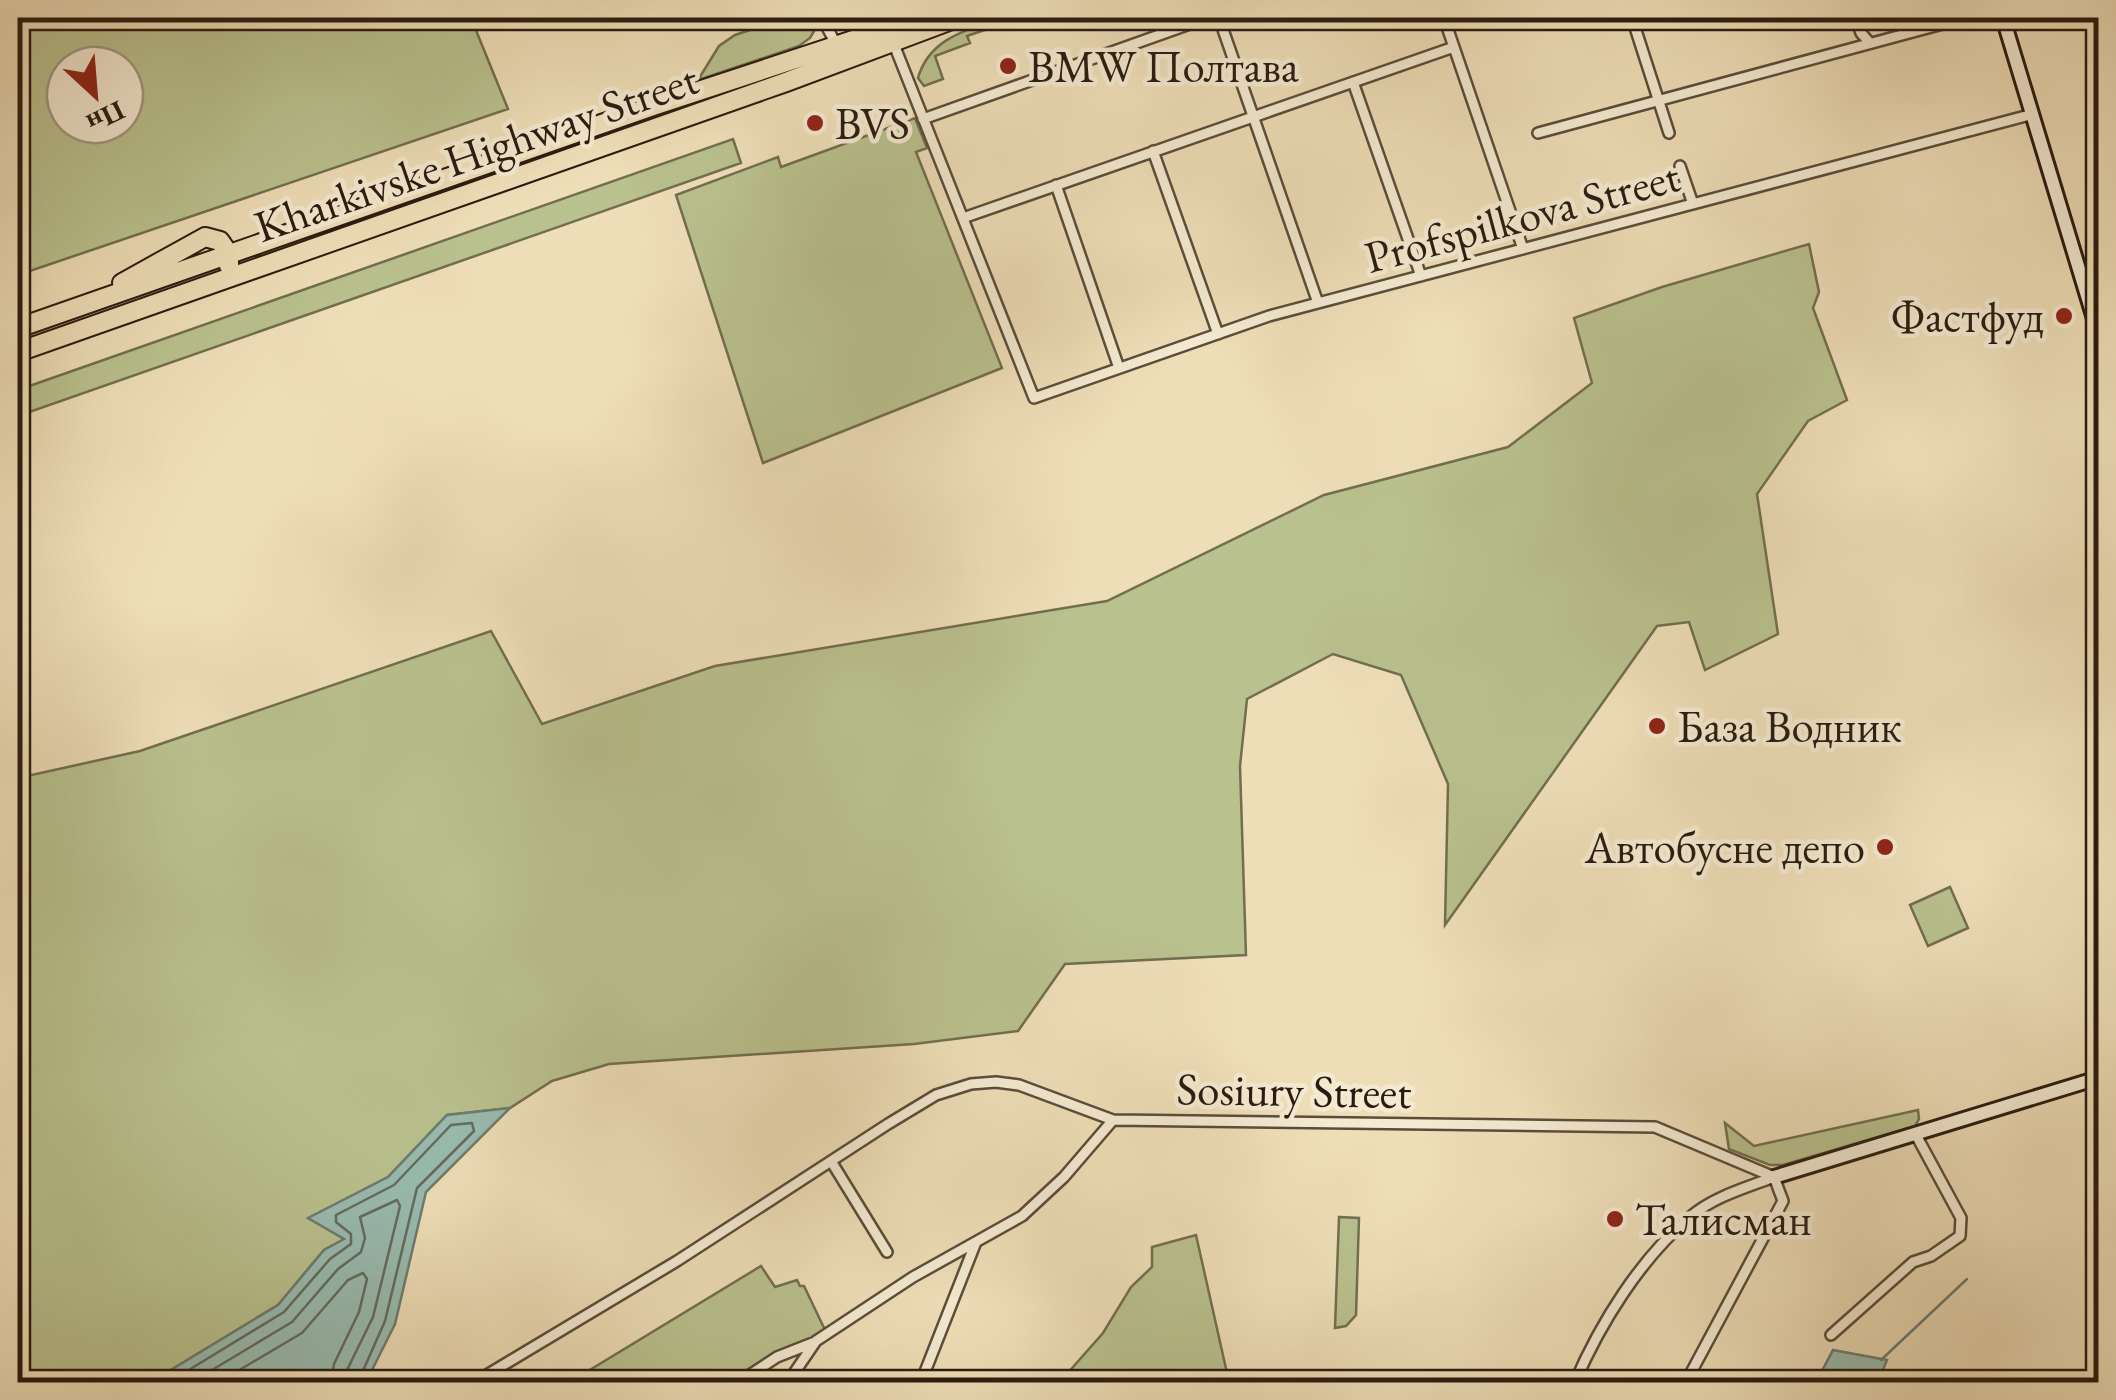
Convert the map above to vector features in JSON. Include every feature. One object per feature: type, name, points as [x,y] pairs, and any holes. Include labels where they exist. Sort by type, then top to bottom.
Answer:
[{"type":"highway","name":"Kharkivske Highway Street","points":[[18,352],[786,82],[920,18]]},
{"type":"highway","name":"Kharkivske Highway Street","points":[[229,254],[836,44],[957,18]]},
{"type":"highway","points":[[18,328],[82,306],[205,238],[220,241],[229,254],[229,268],[217,282]]},
{"type":"street","points":[[822,18],[836,44]]},
{"type":"street","points":[[923,119],[1207,18]]},
{"type":"street","points":[[1219,18],[1318,304]]},
{"type":"street","points":[[1444,18],[1523,249]]},
{"type":"street","points":[[1632,18],[1669,133]]},
{"type":"street","points":[[1856,18],[1860,32],[1870,43]]},
{"type":"street","points":[[1538,133],[1965,18]]},
{"type":"street","points":[[2003,18],[2098,332]]},
{"type":"street","points":[[890,35],[962,218],[1454,47]]},
{"type":"street","points":[[1353,82],[1420,276]]},
{"type":"street","name":"Profspilkova Street","points":[[962,218],[1034,398],[1318,304],[2033,114]]},
{"type":"street","points":[[1153,152],[1218,334]]},
{"type":"street","points":[[1680,166],[1692,204]]},
{"type":"street","points":[[1056,185],[1119,368]]},
{"type":"street","points":[[1575,1382],[1592,1342],[1634,1281],[1690,1217],[1722,1197],[1774,1177],[2098,1078]]},
{"type":"street","name":"Sosiury Street","points":[[475,1382],[677,1261],[936,1095],[971,1084],[1019,1085],[1113,1120],[1655,1127],[1774,1177]]},
{"type":"street","points":[[739,1382],[777,1357],[816,1342],[913,1277],[1022,1216],[1064,1178],[1113,1120]]},
{"type":"street","points":[[1830,1335],[1913,1262],[1931,1256],[1960,1236],[1962,1218],[1916,1135]]},
{"type":"street","points":[[832,1160],[887,1252]]},
{"type":"street","points":[[1686,1382],[1782,1201],[1774,1177]]},
{"type":"street","points":[[920,1382],[976,1242]]},
{"type":"street","points":[[788,1382],[816,1342]]},
{"type":"green space","points":[[18,18],[471,18],[508,109],[18,275]]},
{"type":"green space","points":[[786,18],[811,18],[817,26],[799,46],[698,80],[719,46],[735,35]]},
{"type":"green space","points":[[1000,18],[1020,18],[967,36],[970,43],[935,56],[943,79],[924,86],[918,78],[923,65],[940,45]]},
{"type":"green space","points":[[915,118],[927,148],[916,152],[1002,368],[763,463],[676,195],[778,157],[781,167]]},
{"type":"green space","points":[[733,139],[741,163],[18,416],[18,390]]},
{"type":"green space","points":[[1809,244],[1819,292],[1813,308],[1847,400],[1808,421],[1757,494],[1778,634],[1705,670],[1689,622],[1657,626],[1445,925],[1448,784],[1401,675],[1333,654],[1247,699],[1240,766],[1246,955],[1065,964],[1018,1031],[914,1044],[609,1064],[552,1081],[510,1108],[447,1115],[388,1177],[309,1218],[345,1239],[324,1250],[278,1305],[151,1382],[18,1382],[18,778],[140,751],[491,631],[542,724],[715,666],[1107,601],[1324,495],[1508,447],[1592,383],[1574,318],[1662,287]]},
{"type":"green space","points":[[1950,887],[1968,928],[1928,946],[1910,905]]},
{"type":"green space","points":[[1918,1110],[1915,1126],[1783,1165],[1770,1165],[1729,1149],[1725,1123],[1754,1146]]},
{"type":"green space","points":[[1339,1217],[1359,1218],[1356,1315],[1346,1326],[1335,1328]]},
{"type":"green space","points":[[1196,1235],[1229,1382],[1035,1382],[1065,1376],[1103,1333],[1131,1287],[1152,1267],[1152,1247]]},
{"type":"green space","points":[[761,1266],[775,1287],[797,1280],[804,1286],[825,1330],[812,1340],[779,1351],[728,1382],[570,1382]]},
{"type":"water","points":[[510,1108],[426,1192],[395,1324],[366,1382],[151,1382],[278,1305],[324,1250],[344,1239],[308,1218],[388,1177],[447,1115]]},
{"type":"water","points":[[1833,1350],[1887,1360],[1878,1382],[1816,1382]]},
{"type":"waterway","points":[[1881,1360],[1967,1279]]},
{"type":"place","name":"BMW Полтава","points":[[1008,66]]},
{"type":"place","name":"BVS","points":[[815,123]]},
{"type":"place","name":"Фастфуд","points":[[2064,316]]},
{"type":"place","name":"База Водник","points":[[1657,726]]},
{"type":"place","name":"Автобусне депо","points":[[1885,847]]},
{"type":"place","name":"Талисман","points":[[1615,1219]]}]
